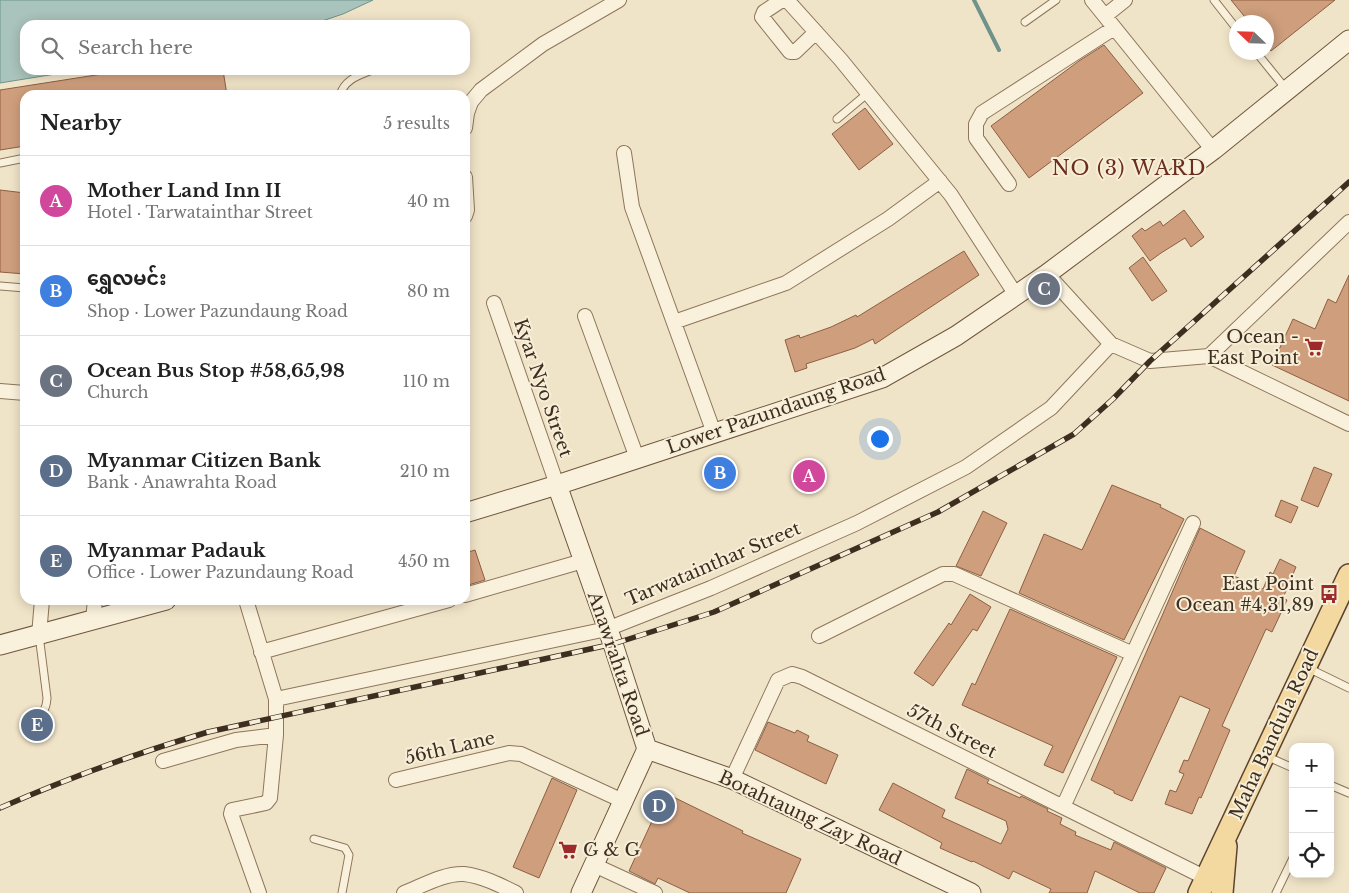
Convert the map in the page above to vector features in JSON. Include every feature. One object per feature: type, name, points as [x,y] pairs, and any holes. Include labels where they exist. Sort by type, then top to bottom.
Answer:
[{"type":"main road","name":"Lower Pazundaung Road","points":[[470,511],[557,485],[882,378],[956,336],[1047,274],[1213,150],[1349,40]]},
{"type":"main road","name":"Anawrahta Road","points":[[557,485],[647,749],[581,893]]},
{"type":"main road","name":"Maha Bandula Road","points":[[1202,886],[1349,575]]},
{"type":"main road","points":[[0,645],[148,605]]},
{"type":"main road","name":"Botahtaung Zay Road","points":[[647,749],[732,779],[970,893]]},
{"type":"main road","points":[[1222,893],[1227,834]]},
{"type":"street","points":[[470,105],[481,90],[543,44],[619,0]]},
{"type":"street","points":[[782,0],[764,12],[762,17],[790,52],[795,52],[816,32]]},
{"type":"street","points":[[787,0],[868,93],[951,195],[1016,295]]},
{"type":"street","points":[[1092,0],[1213,150]]},
{"type":"street","points":[[1105,16],[1125,0]]},
{"type":"street","points":[[1009,184],[976,138],[976,124],[982,113],[1114,28]]},
{"type":"street","points":[[624,153],[632,207],[714,433]]},
{"type":"street","points":[[674,322],[786,283],[888,219],[940,181]]},
{"type":"street","points":[[1210,356],[1349,222]]},
{"type":"street","points":[[1047,274],[1110,344],[1150,361],[1210,356],[1349,424]]},
{"type":"street","name":"Kyar Nyo Street","points":[[494,303],[557,485]]},
{"type":"street","points":[[586,316],[637,458]]},
{"type":"street","name":"Tarwatainthar Street","points":[[276,699],[607,629],[712,588],[857,523],[966,466],[1051,408],[1110,344]]},
{"type":"street","points":[[0,390],[20,392]]},
{"type":"street","points":[[1062,807],[1193,523]]},
{"type":"street","points":[[470,594],[583,561]]},
{"type":"street","points":[[819,636],[943,574],[954,574],[1133,654]]},
{"type":"street","points":[[39,635],[42,605]]},
{"type":"street","points":[[93,620],[94,605]]},
{"type":"street","points":[[247,605],[276,699],[276,735],[270,798],[266,802],[232,810],[230,817],[259,893]]},
{"type":"street","points":[[261,652],[431,605]]},
{"type":"street","name":"57th Street","points":[[732,779],[778,680],[792,674],[802,677],[1062,807],[1202,886]]},
{"type":"street","points":[[163,761],[236,740],[276,735]]},
{"type":"street","name":"56th Lane","points":[[396,780],[509,753],[521,754],[623,801]]},
{"type":"street","points":[[594,865],[655,893]]},
{"type":"street","points":[[404,893],[442,878],[464,874],[486,880],[516,893]]},
{"type":"lane","points":[[1026,22],[1056,0]]},
{"type":"lane","points":[[1214,0],[1229,19]]},
{"type":"lane","points":[[1263,60],[1287,90]]},
{"type":"lane","points":[[342,90],[343,86],[361,75]]},
{"type":"lane","points":[[837,119],[868,93]]},
{"type":"lane","points":[[0,163],[20,159]]},
{"type":"lane","points":[[0,286],[20,288]]},
{"type":"lane","points":[[25,720],[43,713],[47,707],[39,635]]},
{"type":"lane","points":[[1305,667],[1349,688]]},
{"type":"lane","points":[[1264,755],[1289,766]]},
{"type":"lane","points":[[1334,787],[1349,793]]},
{"type":"lane","points":[[314,839],[345,848],[349,855],[342,893]]},
{"type":"lane","points":[[1276,893],[1289,866]]},
{"type":"water","points":[[0,0],[373,0],[325,20],[20,20],[20,75],[49,75],[0,83]]},
{"type":"building","points":[[1231,0],[1335,0],[1274,49],[1274,15],[1243,15]]},
{"type":"building","points":[[1104,45],[1143,93],[1029,178],[991,126],[1079,61]]},
{"type":"building","points":[[96,75],[224,75],[226,90],[20,90],[20,147],[0,150],[0,90]]},
{"type":"building","points":[[865,108],[893,144],[859,170],[832,134]]},
{"type":"building","points":[[0,190],[20,192],[20,274],[0,272]]},
{"type":"building","points":[[1184,210],[1204,237],[1191,247],[1185,238],[1150,261],[1132,236],[1142,228],[1145,231],[1160,221],[1163,226]]},
{"type":"building","points":[[964,251],[979,275],[875,344],[873,339],[855,348],[806,364],[807,368],[795,372],[785,340],[799,335],[800,338],[831,327],[856,315],[857,317]]},
{"type":"building","points":[[1143,257],[1167,291],[1152,301],[1129,268]]},
{"type":"building","name":"Ocean - East Point","points":[[1349,275],[1349,401],[1272,365],[1293,319],[1315,329],[1328,299],[1336,303]]},
{"type":"building","points":[[1314,467],[1332,474],[1318,507],[1301,500]]},
{"type":"building","points":[[1112,485],[1161,505],[1160,507],[1184,519],[1124,640],[1019,593],[1044,534],[1082,550]]},
{"type":"building","points":[[1281,500],[1298,507],[1291,523],[1275,516]]},
{"type":"building","points":[[983,511],[1007,523],[981,576],[956,566]]},
{"type":"building","points":[[1200,528],[1245,551],[1234,576],[1263,589],[1270,572],[1273,574],[1280,559],[1296,567],[1283,598],[1287,600],[1272,632],[1266,629],[1222,726],[1230,730],[1201,798],[1199,797],[1192,814],[1165,804],[1170,790],[1176,792],[1184,774],[1179,772],[1184,760],[1188,761],[1210,709],[1180,696],[1132,801],[1091,780]]},
{"type":"building","points":[[475,550],[485,580],[470,584],[470,552]]},
{"type":"building","points":[[970,594],[991,607],[977,631],[973,629],[933,686],[914,673],[949,623],[951,625]]},
{"type":"building","points":[[1010,609],[1117,657],[1063,773],[1044,765],[1053,746],[962,705],[972,683],[975,685]]},
{"type":"building","points":[[768,722],[795,733],[797,730],[809,736],[807,741],[838,755],[826,784],[755,750]]},
{"type":"building","points":[[967,769],[989,780],[987,783],[1048,809],[1047,811],[1062,818],[1060,824],[1076,832],[1075,835],[1111,850],[1114,842],[1166,868],[1154,893],[1140,893],[1095,871],[1087,893],[1049,893],[1051,889],[1013,871],[1009,879],[973,861],[940,848],[942,843],[879,810],[893,783],[945,810],[942,817],[1001,844],[1008,829],[1006,821],[955,798]]},
{"type":"building","points":[[552,778],[577,790],[539,878],[513,867]]},
{"type":"building","points":[[665,793],[743,831],[742,833],[801,859],[786,893],[690,893],[658,878],[655,884],[629,871]]},
{"type":"waterway","points":[[974,0],[999,50]]},
{"type":"railway","points":[[0,808],[51,786],[208,732],[613,644],[714,612],[938,512],[1074,434],[1113,399],[1150,361],[1349,182]]},
{"type":"place","name":"Ocean Bus Stop #58,65,98","points":[[1044,289]]},
{"type":"place","name":"Ocean - East Point","points":[[1314,347]]},
{"type":"place","name":"ရွှေလမင်း","points":[[720,473]]},
{"type":"place","name":"Mother Land Inn II","points":[[809,476]]},
{"type":"place","name":"East Point Ocean #4,31,89","points":[[1329,594]]},
{"type":"place","name":"Myanmar Padauk","points":[[37,725]]},
{"type":"place","name":"Myanmar Citizen Bank","points":[[659,806]]},
{"type":"place","name":"G & G","points":[[568,850]]},
{"type":"district","name":"NO (3) WARD","points":[[1129,168]]}]
